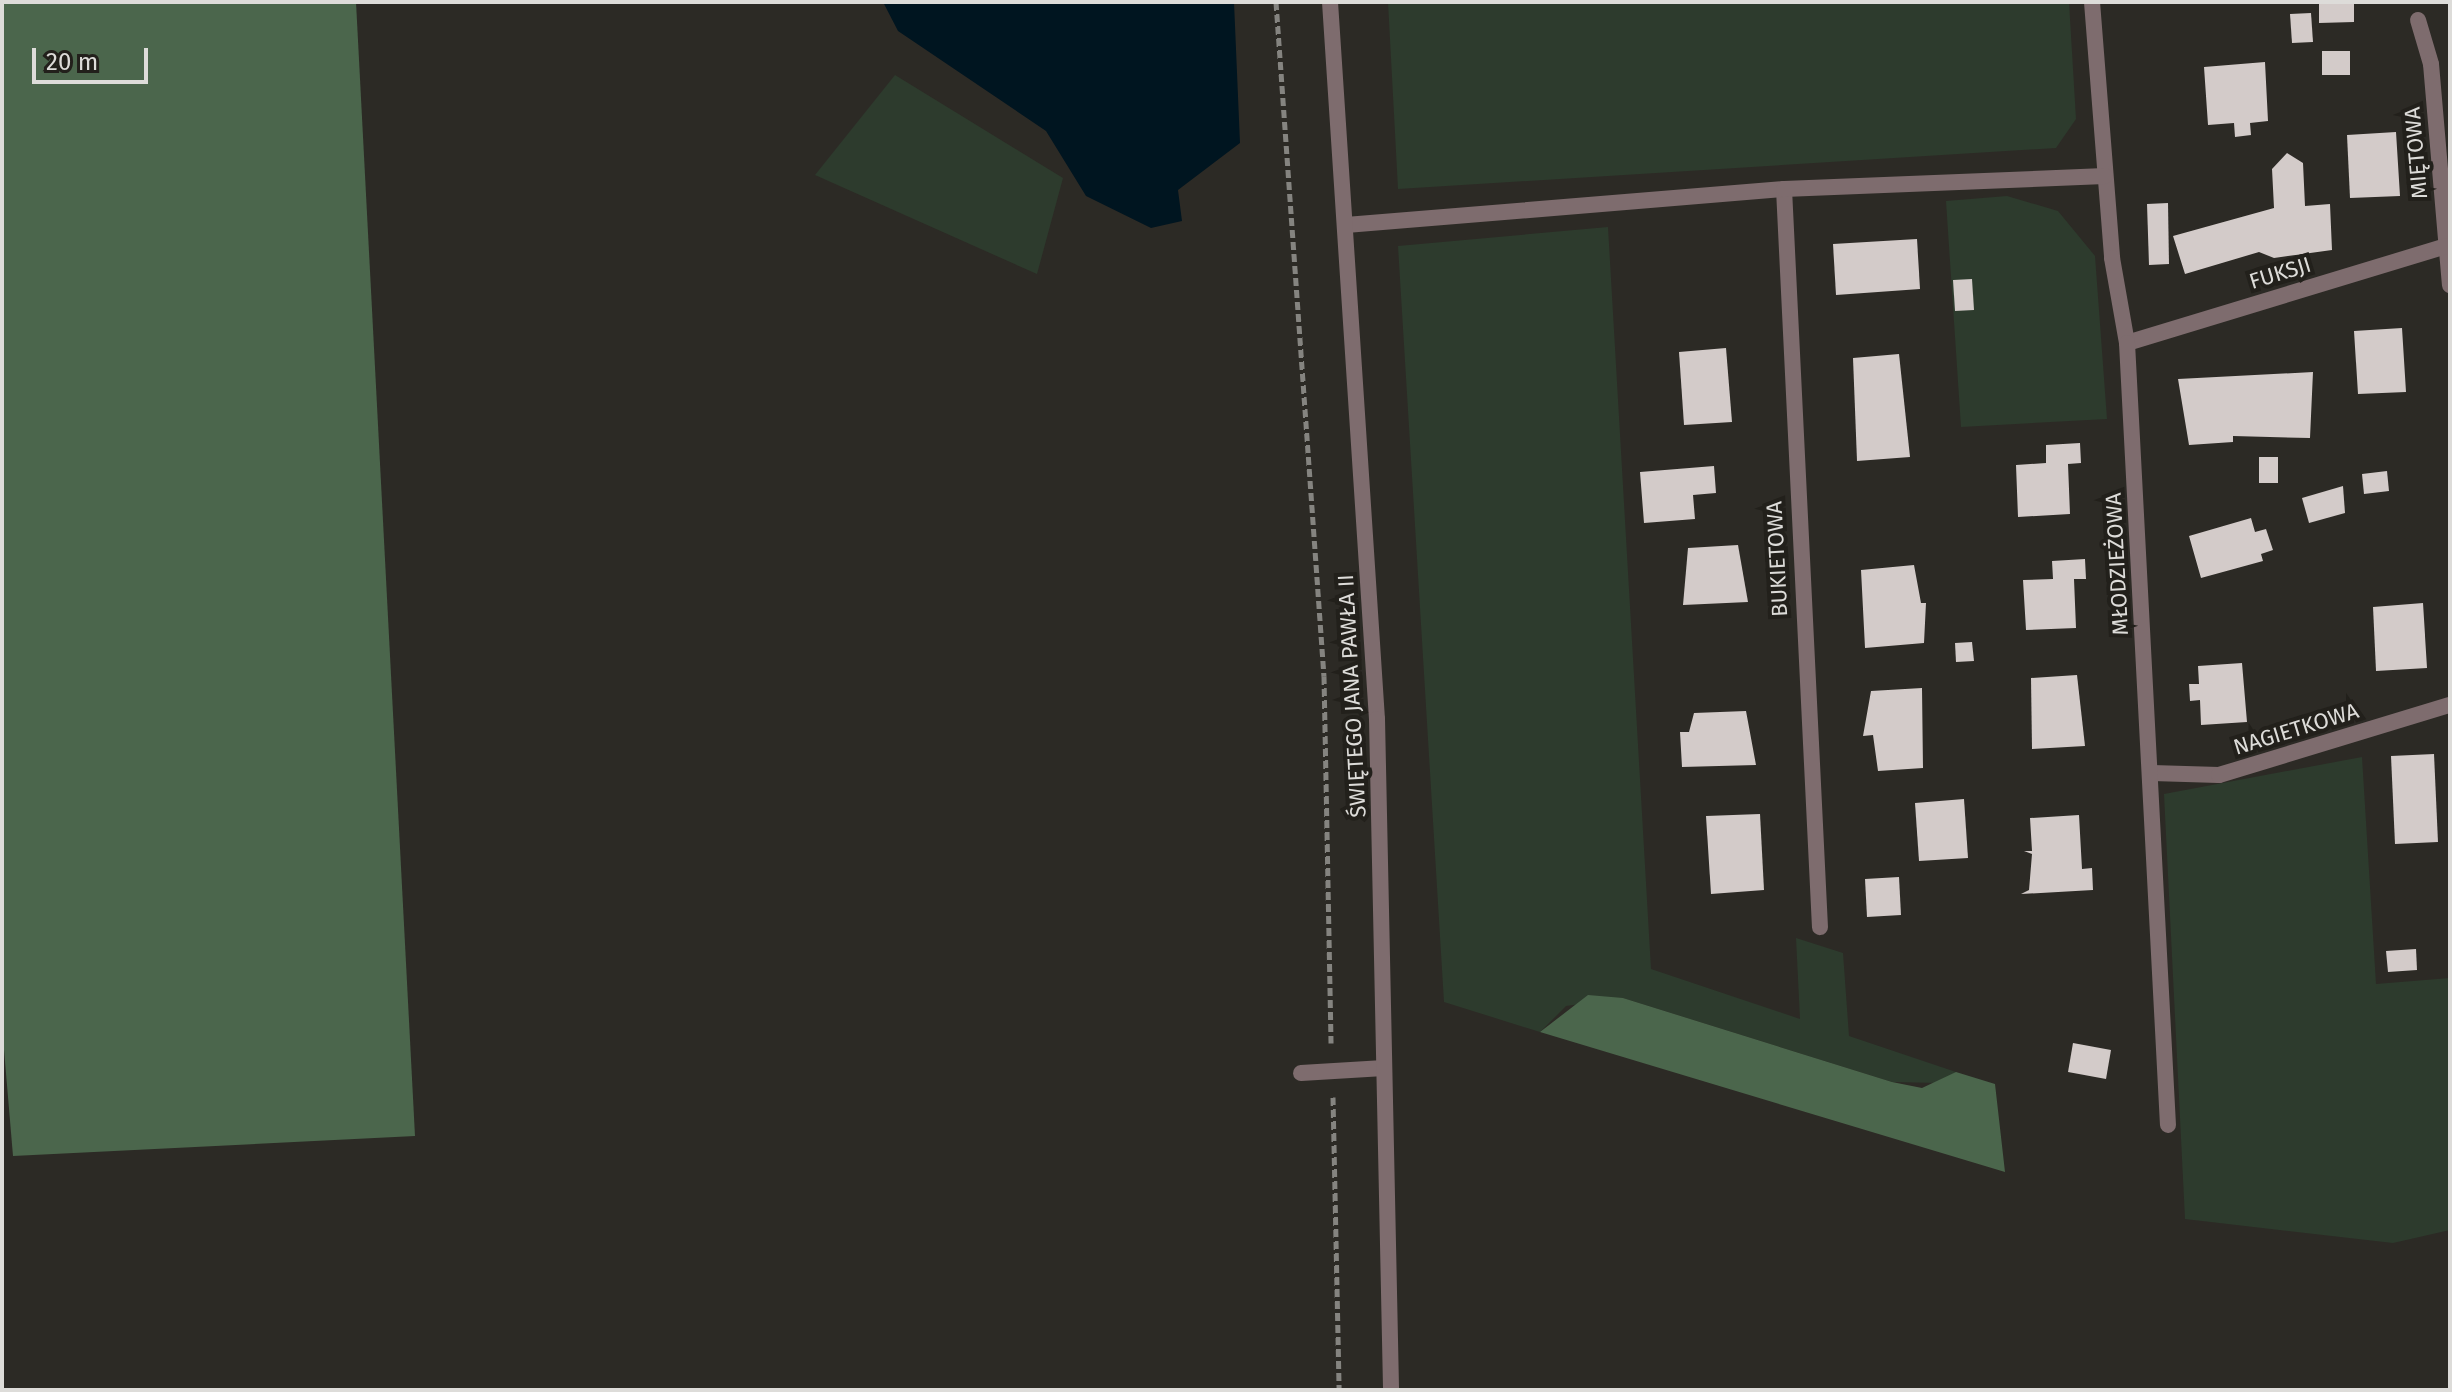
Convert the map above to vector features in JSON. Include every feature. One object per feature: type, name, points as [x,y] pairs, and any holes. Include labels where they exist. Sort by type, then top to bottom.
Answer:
[{"type":"street","name":"ŚWIĘTEGO JANA PAWŁA II","points":[[1330,2],[1377,719],[1391,1390]]},
{"type":"street","name":"MŁODZIEŻOWA","points":[[2092,2],[2105,176],[2127,343],[2152,773],[2168,1125]]},
{"type":"street","name":"MIĘTOWA","points":[[2418,20],[2431,64],[2450,285]]},
{"type":"street","points":[[1346,225],[1784,189],[2105,176]]},
{"type":"street","name":"BUKIETOWA","points":[[1784,189],[1820,927]]},
{"type":"street","name":"FUKSJI","points":[[2127,343],[2446,246]]},
{"type":"street","name":"NAGIETKOWA","points":[[2152,773],[2219,775],[2450,705]]},
{"type":"street","points":[[1301,1073],[1384,1068]]},
{"type":"path","points":[[1276,2],[1324,676],[1339,1390]]},
{"type":"green space","points":[[2,2],[356,2],[415,1136],[13,1156],[2,1026]]},
{"type":"green space","points":[[1388,2],[2069,2],[2076,119],[2056,148],[1398,189]]},
{"type":"green space","points":[[895,75],[1063,178],[1037,274],[815,175]]},
{"type":"green space","points":[[2007,196],[2058,211],[2095,256],[2107,419],[1961,427],[1946,201]]},
{"type":"green space","points":[[1608,227],[1651,969],[1800,1019],[1796,938],[1843,953],[1849,1036],[1956,1072],[1940,1083],[1892,1082],[1623,998],[1566,1006],[1540,1032],[1444,1002],[1398,246]]},
{"type":"green space","points":[[2362,757],[2376,984],[2450,978],[2450,1230],[2393,1243],[2185,1219],[2164,794]]},
{"type":"green space","points":[[1588,995],[1623,998],[1892,1082],[1922,1088],[1956,1072],[1995,1084],[2005,1172],[1540,1032]]},
{"type":"water","points":[[883,2],[1234,2],[1240,143],[1178,190],[1182,221],[1151,228],[1086,196],[1046,131],[898,31]]},
{"type":"building","points":[[2319,2],[2354,2],[2354,22],[2319,23]]},
{"type":"building","points":[[2311,13],[2313,42],[2292,43],[2290,14]]},
{"type":"building","points":[[2322,51],[2350,51],[2350,75],[2322,75]]},
{"type":"building","points":[[2265,62],[2268,121],[2250,123],[2251,135],[2235,137],[2234,123],[2208,125],[2204,67]]},
{"type":"building","points":[[2396,132],[2400,196],[2350,198],[2347,135]]},
{"type":"building","points":[[2287,153],[2303,163],[2305,206],[2330,204],[2332,250],[2274,258],[2259,252],[2185,274],[2173,236],[2274,208],[2272,169]]},
{"type":"building","points":[[2168,203],[2169,264],[2149,265],[2147,204]]},
{"type":"building","points":[[1917,239],[1920,289],[1836,295],[1833,244]]},
{"type":"building","points":[[1972,279],[1974,310],[1955,311],[1953,280]]},
{"type":"building","points":[[2402,328],[2406,392],[2358,394],[2354,331]]},
{"type":"building","points":[[1726,348],[1732,422],[1684,425],[1679,352]]},
{"type":"building","points":[[1899,354],[1910,457],[1857,461],[1853,358]]},
{"type":"building","points":[[2313,372],[2310,438],[2233,436],[2233,442],[2189,445],[2178,379]]},
{"type":"building","points":[[2080,443],[2081,463],[2068,464],[2070,514],[2018,517],[2016,465],[2046,463],[2046,445]]},
{"type":"building","points":[[2259,457],[2278,457],[2278,483],[2259,483]]},
{"type":"building","points":[[1714,466],[1716,493],[1693,495],[1695,519],[1644,523],[1640,472]]},
{"type":"building","points":[[2387,471],[2389,491],[2364,494],[2362,474]]},
{"type":"building","points":[[2343,486],[2345,513],[2309,523],[2302,498]]},
{"type":"building","points":[[2251,518],[2255,532],[2266,529],[2273,550],[2261,554],[2263,561],[2201,578],[2189,536]]},
{"type":"building","points":[[1738,545],[1748,602],[1683,605],[1688,548]]},
{"type":"building","points":[[2085,559],[2086,579],[2074,579],[2076,628],[2026,630],[2023,580],[2053,579],[2052,561]]},
{"type":"building","points":[[1914,565],[1921,603],[1926,603],[1924,643],[1865,648],[1861,570]]},
{"type":"building","points":[[2423,603],[2427,668],[2376,671],[2373,607]]},
{"type":"building","points":[[1972,642],[1974,661],[1956,662],[1955,643]]},
{"type":"building","points":[[2242,663],[2247,722],[2201,725],[2200,700],[2190,701],[2189,684],[2199,684],[2198,666]]},
{"type":"building","points":[[2077,675],[2085,746],[2032,749],[2031,678]]},
{"type":"building","points":[[1922,688],[1923,768],[1878,771],[1873,735],[1863,736],[1871,691]]},
{"type":"building","points":[[1746,711],[1756,765],[1682,767],[1680,732],[1689,732],[1694,713]]},
{"type":"building","points":[[2434,754],[2438,842],[2395,844],[2391,756]]},
{"type":"building","points":[[1964,799],[1968,858],[1919,861],[1915,803]]},
{"type":"building","points":[[1760,814],[1764,890],[1711,894],[1706,816]]},
{"type":"building","points":[[2079,815],[2082,869],[2092,868],[2093,890],[2021,894],[2029,890],[2032,854],[2024,851],[2032,851],[2030,818]]},
{"type":"building","points":[[1899,877],[1901,915],[1867,917],[1865,879]]},
{"type":"building","points":[[2416,949],[2417,970],[2388,972],[2386,951]]},
{"type":"building","points":[[2073,1043],[2111,1050],[2106,1079],[2068,1072]]}]
